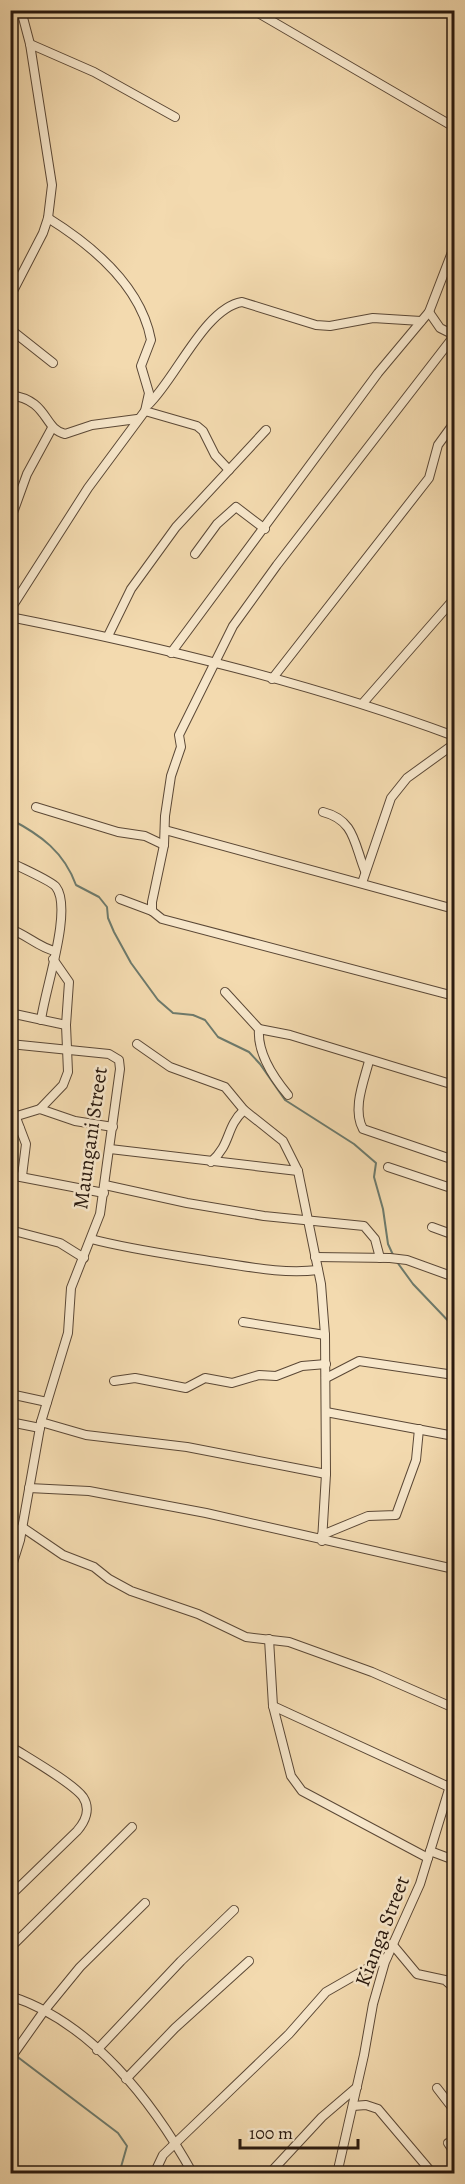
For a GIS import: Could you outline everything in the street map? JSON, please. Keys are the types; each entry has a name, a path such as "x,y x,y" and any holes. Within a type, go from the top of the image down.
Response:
{"street":[{"path":"10,297 48,218 52,185 51,165 30,44 21,10"},
{"path":"253,10 454,128"},
{"path":"30,44 94,72 175,117"},
{"path":"48,218 114,270 133,293 151,340 141,366 149,393 146,408"},
{"path":"171,653 265,529 353,406 429,312 454,247"},
{"path":"10,610 88,488 137,419 226,306 242,302 316,325 330,326 373,318 421,321"},
{"path":"152,911 164,845 171,776 181,747 179,735 233,626 277,565 454,336 440,328 429,312"},
{"path":"10,329 53,363"},
{"path":"10,395 32,401 42,410 52,428 64,434 92,425 137,419"},
{"path":"146,408 197,426 203,431 215,455 229,470"},
{"path":"272,679 429,478 438,445 454,423"},
{"path":"10,521 27,474 52,428"},
{"path":"108,636 131,590 176,527 266,430"},
{"path":"195,554 217,524 236,507 265,529"},
{"path":"363,703 454,599"},
{"path":"10,617 108,636 216,663 363,703 453,733"},
{"path":"362,883 391,798 407,777 454,744"},
{"path":"36,807 118,832 145,836 164,845"},
{"path":"323,812 336,815 349,826 365,871"},
{"path":"165,830 454,909"},
{"path":"10,862 57,887 62,898 62,918 41,1020"},
{"path":"120,900 152,911 162,919 454,996"},
{"path":"10,929 21,932 54,955 69,982 66,1025 67,1078 40,1109 18,1116"},
{"path":"225,992 259,1029 290,1035 369,1061 454,1085"},
{"path":"10,1013 66,1025"},
{"path":"259,1029 258,1039 267,1062 278,1083 288,1095"},
{"name":"Maungani Street","path":"10,1044 109,1054 119,1060 120,1070 105,1189 91,1239 71,1288 68,1333 40,1425 22,1527 10,1572"},
{"path":"137,1044 170,1066 225,1087 244,1110 282,1141 298,1171 318,1270 326,1364 326,1474 322,1538"},
{"path":"369,1061 360,1095 359,1120 363,1129 454,1160"},
{"path":"10,1102 18,1116 26,1144 22,1176"},
{"path":"40,1109 75,1121 112,1127"},
{"path":"211,1162 226,1147 233,1120 244,1110"},
{"path":"10,1127 20,1129"},
{"path":"110,1149 298,1171"},
{"path":"388,1167 454,1189"},
{"path":"10,1174 307,1221 364,1226 375,1239 380,1258"},
{"path":"432,1227 454,1235"},
{"path":"10,1230 60,1243 84,1258"},
{"path":"91,1239 170,1256 274,1271 295,1273 318,1270"},
{"path":"315,1257 407,1260 454,1277"},
{"path":"243,1322 324,1335"},
{"path":"326,1378 359,1361 454,1375"},
{"path":"114,1382 135,1378 186,1388 205,1378 232,1383 259,1375 276,1377 302,1366 326,1364"},
{"path":"10,1394 47,1402"},
{"path":"326,1412 454,1436"},
{"path":"10,1422 40,1425 86,1435 187,1447 326,1474"},
{"path":"322,1538 368,1516 396,1515 416,1460 419,1429"},
{"path":"29,1488 89,1491 206,1513 454,1569"},
{"path":"22,1527 63,1555 94,1566 109,1579 131,1591 198,1614 246,1637 289,1642 372,1672 454,1708"},
{"path":"269,1639 273,1706 291,1776 302,1791 429,1854 454,1860"},
{"path":"273,1706 449,1787"},
{"path":"10,1746 72,1788 84,1798 87,1810 84,1823 77,1831 10,1896"},
{"name":"Kianga Street","path":"337,2174 373,2004 392,1944 420,1884 454,1773"},
{"path":"10,1948 132,1827"},
{"path":"10,2059 44,2011 80,1967 146,1903"},
{"path":"97,2050 181,1961 234,1910"},
{"path":"392,1944 417,1974 445,1980 454,1988"},
{"path":"154,2174 158,2162 289,2034 326,1992 387,1957"},
{"path":"126,2079 175,2028 249,1961"},
{"path":"10,1996 63,2022 97,2050 152,2109 176,2143 193,2174"},
{"path":"269,2174 322,2116 357,2086"},
{"path":"437,2088 454,2110"},
{"path":"353,2106 366,2105 378,2109 433,2174"},
{"path":"447,2143 454,2152"}],"waterway":[{"path":"10,819 41,838 65,863 76,885 99,897 107,907 108,918 131,963 158,1000 173,1013 193,1015 205,1020 218,1037 249,1052 285,1100 354,1144 376,1163 374,1177 383,1209 388,1244 394,1257"},
{"path":"397,1262 413,1284 454,1327"},
{"path":"15,2055 118,2133 127,2146 119,2174"}]}
